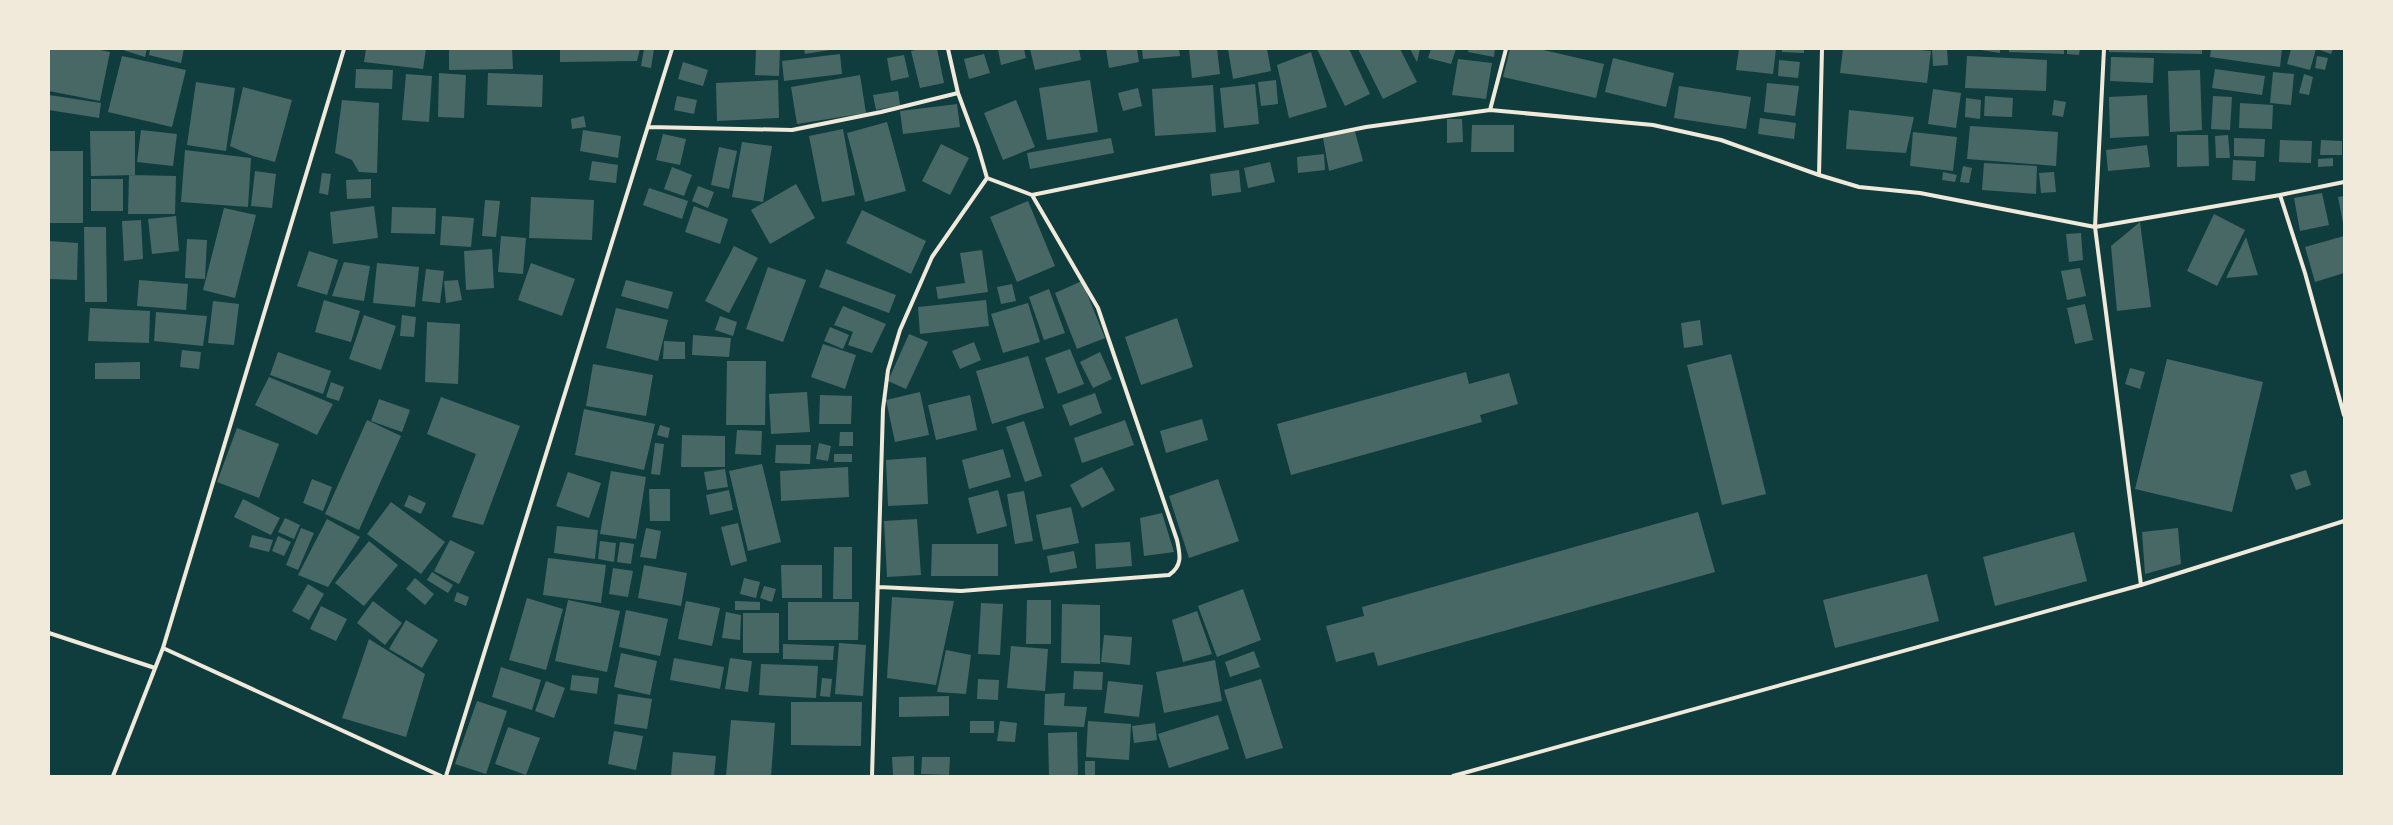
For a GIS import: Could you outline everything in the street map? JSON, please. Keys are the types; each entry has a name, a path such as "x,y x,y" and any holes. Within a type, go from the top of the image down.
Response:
{"street":[{"path":"114,776 163,648 344,49"},
{"path":"446,776 650,126 672,49"},
{"path":"872,776 883,408 888,370 900,330 932,257 986,178 978,147 958,93 948,49"},
{"path":"1490,110 1506,49"},
{"path":"1819,175 1822,49"},
{"path":"2104,49 2095,227 2141,585"},
{"path":"650,126 792,130 881,112 958,93"},
{"path":"986,178 1032,195 1366,127 1490,110 1653,125 1721,140 1819,175 1859,187 1920,193 2095,227 2280,195 2344,182"},
{"path":"878,587 961,591 1169,575 1175,571 1179,564 1180,555 1177,540 1098,308 1032,195"},
{"path":"2280,195 2305,273 2344,415"},
{"path":"1453,776 2141,585 2344,521"},
{"path":"49,633 155,668"},
{"path":"163,648 441,776"}],"building":[{"path":"49,49 95,49 110,52 100,101 49,91"},
{"path":"120,49 147,49 145,57"},
{"path":"150,49 184,49 181,63 149,55"},
{"path":"366,49 426,49 423,69 364,62"},
{"path":"449,49 512,49 513,69 449,70"},
{"path":"560,49 640,49 637,61 560,62"},
{"path":"644,49 654,49 651,68 641,66"},
{"path":"756,49 780,49 779,76 755,75"},
{"path":"804,49 830,49 830,50 805,54"},
{"path":"920,49 937,49 944,83 920,88 911,51"},
{"path":"998,49 1024,49 1026,58 1001,65"},
{"path":"1030,49 1079,49 1081,60 1035,70"},
{"path":"1106,49 1137,49 1139,62 1109,68"},
{"path":"1142,49 1179,49 1180,56 1143,59"},
{"path":"1189,49 1217,49 1220,74 1192,78"},
{"path":"1228,49 1267,49 1271,71 1233,79"},
{"path":"1317,49 1349,49 1370,94 1345,106"},
{"path":"1358,49 1400,49 1417,82 1383,99"},
{"path":"1410,49 1420,49 1417,62"},
{"path":"1431,49 1456,49 1451,64 1428,58"},
{"path":"1469,49 1495,49 1494,57 1468,52"},
{"path":"1510,49 1539,49 1604,64 1596,98 1503,77"},
{"path":"1739,49 1776,49 1773,74 1736,70"},
{"path":"1782,49 1804,49 1804,53 1782,52"},
{"path":"1843,49 1910,49 1931,51 1927,83 1840,73"},
{"path":"1932,49 1947,49 1948,65 1933,66"},
{"path":"1975,49 2000,49 2000,53"},
{"path":"2009,49 2064,49 2064,54 2009,52"},
{"path":"2067,49 2080,49 2079,55 2067,54"},
{"path":"2109,49 2202,49 2202,54 2109,52"},
{"path":"2211,49 2282,49 2280,67 2210,57"},
{"path":"2291,49 2316,49 2310,70 2287,64"},
{"path":"2317,49 2333,49 2331,54"},
{"path":"1311,52 1327,107 1289,118 1277,65"},
{"path":"840,54 842,74 784,81 782,61"},
{"path":"984,54 990,73 969,79 964,59"},
{"path":"904,55 909,77 891,81 887,58"},
{"path":"122,56 186,70 172,127 108,112"},
{"path":"1967,56 2047,60 2046,91 1965,88"},
{"path":"2317,56 2328,58 2325,70 2315,68"},
{"path":"2111,57 2154,58 2153,83 2110,81"},
{"path":"1613,58 1674,73 1666,107 1605,92"},
{"path":"1458,59 1492,63 1486,99 1452,95"},
{"path":"1779,60 1800,62 1798,78 1778,76"},
{"path":"683,62 708,70 703,86 678,79"},
{"path":"356,69 393,70 392,89 355,88"},
{"path":"2215,69 2265,76 2262,95 2212,88"},
{"path":"2200,70 2202,130 2170,132 2168,71"},
{"path":"2273,72 2294,74 2291,105 2270,103"},
{"path":"439,73 466,75 464,118 438,117"},
{"path":"488,73 543,75 542,107 487,105"},
{"path":"406,74 432,76 429,122 402,120"},
{"path":"2304,74 2313,77 2309,95 2299,93"},
{"path":"860,75 866,113 797,124 791,87"},
{"path":"778,80 779,118 717,121 716,83"},
{"path":"1090,80 1098,132 1047,140 1039,88"},
{"path":"1276,80 1278,104 1261,106 1258,82"},
{"path":"196,82 235,88 226,151 187,145"},
{"path":"1767,83 1799,86 1795,116 1764,112"},
{"path":"1255,84 1259,124 1224,128 1220,88"},
{"path":"1213,85 1216,132 1155,136 1152,89"},
{"path":"1679,86 1751,97 1746,129 1674,118"},
{"path":"243,87 292,100 275,162 253,156 230,146"},
{"path":"1138,88 1142,106 1123,111 1118,93"},
{"path":"1933,89 1961,93 1956,128 1928,124"},
{"path":"898,91 900,105 876,110 873,95"},
{"path":"49,95 101,103 99,118 49,110"},
{"path":"2147,95 2149,136 2110,138 2109,97"},
{"path":"677,96 697,100 694,114 674,110"},
{"path":"1985,96 2013,98 2012,117 1984,116"},
{"path":"2213,96 2232,97 2230,130 2211,129"},
{"path":"1966,98 1981,100 1980,119 1965,117"},
{"path":"342,100 379,103 377,173 359,172 352,160 335,153"},
{"path":"1016,100 1035,147 1003,160 984,113"},
{"path":"2054,100 2066,102 2063,117 2052,115"},
{"path":"2240,103 2273,105 2272,129 2239,128"},
{"path":"957,104 960,127 903,134 900,111"},
{"path":"1849,110 1914,117 1906,153 1846,149"},
{"path":"584,116 586,127 572,129 571,119"},
{"path":"1760,118 1796,123 1794,139 1758,134"},
{"path":"1447,119 1462,119 1463,142 1447,143"},
{"path":"887,122 906,191 865,202 847,133"},
{"path":"1472,125 1514,125 1514,152 1471,152"},
{"path":"1970,126 2058,132 2056,166 1967,159"},
{"path":"1354,128 1363,161 1329,171 1323,138"},
{"path":"843,129 855,195 822,202 809,136"},
{"path":"141,130 177,134 173,166 137,162"},
{"path":"583,130 621,136 618,158 580,151"},
{"path":"90,131 135,131 135,175 91,176"},
{"path":"1913,132 1957,137 1953,171 1910,166"},
{"path":"663,134 686,139 680,165 656,160"},
{"path":"2177,135 2208,135 2209,166 2177,167"},
{"path":"2228,135 2230,158 2216,158 2215,136"},
{"path":"1111,138 1114,153 1030,169 1027,153"},
{"path":"2234,138 2265,139 2264,157 2234,156"},
{"path":"2280,140 2312,141 2311,163 2279,162"},
{"path":"2321,140 2342,141 2342,155 2320,155"},
{"path":"742,142 772,146 763,202 732,197"},
{"path":"941,144 969,158 950,195 922,181"},
{"path":"2147,145 2150,167 2108,171 2106,150"},
{"path":"719,147 737,151 729,189 711,185"},
{"path":"185,150 251,158 248,207 181,202"},
{"path":"49,151 83,151 83,223 49,223"},
{"path":"1324,154 1325,170 1298,173 1297,157"},
{"path":"2333,158 2333,166 2318,167 2318,159"},
{"path":"2233,160 2256,161 2255,181 2232,180"},
{"path":"592,161 618,165 616,183 589,180"},
{"path":"1270,162 1275,182 1248,188 1244,168"},
{"path":"1984,163 2037,166 2036,194 1982,190"},
{"path":"1963,166 1972,168 1969,183 1960,182"},
{"path":"672,167 692,175 684,196 664,189"},
{"path":"1239,170 1241,192 1212,196 1210,174"},
{"path":"255,171 276,174 272,208 251,206"},
{"path":"1943,172 1957,175 1955,182 1942,180"},
{"path":"2054,172 2056,192 2041,193 2039,173"},
{"path":"322,173 331,174 328,195 319,193"},
{"path":"129,175 176,176 175,214 128,214"},
{"path":"91,179 123,179 123,211 91,211"},
{"path":"371,179 371,198 347,199 346,180"},
{"path":"796,184 815,218 770,244 751,210"},
{"path":"698,186 714,192 708,208 692,201"},
{"path":"649,188 688,201 682,219 643,205"},
{"path":"2322,193 2329,225 2300,231 2294,198"},
{"path":"2344,196 2344,223 2343,223 2338,197"},
{"path":"531,197 594,200 592,240 529,238"},
{"path":"485,200 500,201 496,237 482,236"},
{"path":"1028,201 1055,266 1017,282 990,217"},
{"path":"374,206 378,238 333,244 330,212"},
{"path":"694,206 728,219 720,244 685,232"},
{"path":"392,207 436,208 435,234 391,233"},
{"path":"224,208 256,215 235,298 203,290"},
{"path":"862,210 926,241 911,274 846,243"},
{"path":"2214,214 2245,230 2217,286 2187,271"},
{"path":"176,216 179,251 152,254 148,219"},
{"path":"442,216 474,218 471,247 440,245"},
{"path":"141,220 143,259 124,261 122,221"},
{"path":"2140,222 2151,307 2117,311 2111,246"},
{"path":"84,227 106,227 107,302 85,302"},
{"path":"2081,233 2083,260 2069,262 2066,234"},
{"path":"501,236 526,238 523,274 498,272"},
{"path":"2344,236 2344,273 2315,282 2305,247"},
{"path":"2246,237 2258,275 2226,278"},
{"path":"187,239 207,240 205,279 185,278"},
{"path":"49,241 78,243 77,280 49,279"},
{"path":"734,246 758,258 729,313 705,301"},
{"path":"492,249 494,288 466,290 464,251"},
{"path":"982,250 988,292 938,299 936,287 965,283 960,253"},
{"path":"309,251 338,260 327,295 297,286"},
{"path":"344,262 370,266 364,301 332,296"},
{"path":"377,263 419,267 415,307 373,303"},
{"path":"531,263 575,279 562,316 518,300"},
{"path":"768,267 806,280 783,342 746,329"},
{"path":"2080,268 2086,296 2067,300 2061,271"},
{"path":"426,269 444,271 440,303 422,301"},
{"path":"826,269 896,295 889,313 819,287"},
{"path":"139,280 188,284 186,310 137,306"},
{"path":"458,280 462,300 446,303 444,281"},
{"path":"626,280 673,292 668,309 621,296"},
{"path":"1082,281 1105,338 1077,349 1055,293"},
{"path":"1012,284 1016,301 1001,304 997,287"},
{"path":"1049,289 1065,333 1044,340 1029,297"},
{"path":"324,300 360,311 351,342 315,332"},
{"path":"986,300 989,326 920,334 918,307"},
{"path":"213,301 239,304 234,345 208,343"},
{"path":"1028,303 1040,342 1003,353 991,314"},
{"path":"2085,304 2093,340 2075,344 2067,308"},
{"path":"843,306 886,324 872,353 848,345 853,332 834,325"},
{"path":"90,308 150,311 149,343 88,341"},
{"path":"616,308 668,320 658,361 606,348"},
{"path":"156,312 207,316 203,346 154,341"},
{"path":"364,315 396,326 381,370 349,359"},
{"path":"402,315 416,317 414,337 400,336"},
{"path":"720,316 737,322 733,336 715,330"},
{"path":"1177,318 1193,367 1141,385 1125,337"},
{"path":"1700,320 1703,345 1684,348 1681,323"},
{"path":"427,322 460,324 458,384 425,382"},
{"path":"830,327 849,335 843,349 824,341"},
{"path":"909,334 928,342 906,389 888,381"},
{"path":"693,335 731,338 729,357 692,355"},
{"path":"664,341 685,342 685,359 663,359"},
{"path":"974,342 981,360 960,369 952,351"},
{"path":"823,344 856,355 845,389 811,377"},
{"path":"1070,349 1084,384 1058,394 1045,358"},
{"path":"182,350 201,352 199,369 180,367"},
{"path":"278,352 331,371 323,394 270,375"},
{"path":"1100,352 1112,379 1093,388 1080,362"},
{"path":"1731,354 1766,494 1722,505 1687,365"},
{"path":"1028,356 1044,408 992,424 976,371"},
{"path":"2167,359 2263,382 2232,512 2135,489"},
{"path":"727,361 766,361 765,425 726,425"},
{"path":"140,362 140,379 95,379 95,363"},
{"path":"593,364 653,375 646,416 586,406"},
{"path":"2130,368 2145,372 2140,389 2125,384"},
{"path":"1466,372 1469,384 1509,373 1518,404 1480,415 1482,422 1291,475 1277,424"},
{"path":"269,377 333,404 317,435 255,405"},
{"path":"331,382 344,387 339,401 326,397"},
{"path":"807,392 810,432 771,434 769,394"},
{"path":"920,392 929,435 895,442 886,400"},
{"path":"1095,393 1102,413 1070,426 1062,405"},
{"path":"820,395 852,396 851,424 819,424"},
{"path":"970,395 977,430 936,440 928,405"},
{"path":"441,397 520,426 483,525 452,517 476,454 427,434"},
{"path":"379,399 410,410 402,432 371,421"},
{"path":"584,409 655,424 644,470 575,455"},
{"path":"1202,419 1208,440 1166,453 1160,431"},
{"path":"367,420 401,436 359,530 325,514"},
{"path":"1125,420 1134,445 1082,463 1074,438"},
{"path":"1024,421 1042,476 1025,482 1006,427"},
{"path":"660,425 670,428 668,438 657,435"},
{"path":"237,428 279,444 259,498 217,482"},
{"path":"737,430 762,431 761,455 735,454"},
{"path":"840,432 853,432 853,446 839,446"},
{"path":"682,435 725,436 725,467 681,467"},
{"path":"655,443 664,444 660,475 651,474"},
{"path":"819,443 831,446 828,461 816,459"},
{"path":"776,445 811,445 810,464 775,463"},
{"path":"1003,449 1011,477 969,489 962,460"},
{"path":"834,454 852,454 852,462 834,462"},
{"path":"926,457 928,504 888,506 886,460"},
{"path":"762,464 781,542 748,551 729,471"},
{"path":"848,467 849,497 781,501 780,471"},
{"path":"1102,467 1115,490 1082,508 1070,485"},
{"path":"725,469 728,487 707,490 704,472"},
{"path":"2306,470 2311,485 2296,490 2290,475"},
{"path":"611,471 646,477 636,539 600,534"},
{"path":"568,472 601,483 589,518 556,506"},
{"path":"312,479 332,487 323,511 303,503"},
{"path":"1218,479 1239,541 1189,558 1169,496"},
{"path":"649,489 670,489 670,521 650,521"},
{"path":"729,490 733,510 710,515 706,495"},
{"path":"998,490 1007,526 977,534 968,498"},
{"path":"1024,491 1033,541 1015,544 1007,494"},
{"path":"409,495 426,503 421,514 404,506"},
{"path":"243,499 280,518 271,535 234,517"},
{"path":"391,502 445,542 421,574 367,534"},
{"path":"1071,507 1079,543 1043,550 1036,515"},
{"path":"1698,512 1715,572 1378,666 1374,652 1336,662 1326,626 1364,616 1362,607"},
{"path":"1162,513 1174,552 1144,556 1140,518"},
{"path":"285,518 300,525 294,539 278,532"},
{"path":"327,519 360,537 328,587 298,575"},
{"path":"917,519 921,575 887,577 884,521"},
{"path":"738,523 747,561 731,566 721,527"},
{"path":"557,526 598,530 595,559 554,553"},
{"path":"301,528 314,533 298,570 286,565"},
{"path":"646,528 661,531 656,559 640,557"},
{"path":"2178,528 2181,564 2145,574 2142,532"},
{"path":"2074,532 2087,581 1995,606 1983,557"},
{"path":"252,535 273,540 269,552 249,547"},
{"path":"278,536 291,542 284,556 272,551"},
{"path":"450,540 475,552 459,584 434,571"},
{"path":"369,541 398,565 364,606 335,583"},
{"path":"600,541 616,543 614,562 598,559"},
{"path":"620,542 634,544 631,564 617,562"},
{"path":"1130,542 1132,566 1096,569 1095,544"},
{"path":"932,544 998,544 998,576 931,576"},
{"path":"834,547 852,547 852,599 833,599"},
{"path":"1074,551 1077,568 1050,573 1047,556"},
{"path":"548,558 606,565 601,603 543,595"},
{"path":"644,565 687,573 681,606 638,598"},
{"path":"781,565 822,565 822,598 782,598"},
{"path":"613,568 633,571 628,597 609,594"},
{"path":"432,572 453,585 448,593 427,580"},
{"path":"1927,574 1939,621 1835,648 1823,600"},
{"path":"415,578 434,594 425,605 406,589"},
{"path":"744,578 760,582 756,598 740,594"},
{"path":"308,584 324,594 309,620 292,611"},
{"path":"764,586 776,589 772,602 760,598"},
{"path":"1243,589 1261,640 1217,657 1198,606"},
{"path":"457,592 469,597 466,606 454,601"},
{"path":"892,597 954,601 936,685 887,678"},
{"path":"527,598 563,609 546,670 509,660"},
{"path":"568,600 620,611 607,672 555,661"},
{"path":"1027,600 1051,600 1051,644 1026,644"},
{"path":"373,601 402,623 385,645 357,623"},
{"path":"686,601 720,608 712,646 678,639"},
{"path":"735,601 760,602 760,610 735,610"},
{"path":"788,602 859,602 858,640 788,640"},
{"path":"981,603 1003,604 1000,655 978,654"},
{"path":"1062,604 1100,605 1100,664 1061,663"},
{"path":"321,606 347,619 336,641 310,629"},
{"path":"626,610 668,619 660,656 619,647"},
{"path":"1197,611 1212,654 1183,662 1172,620"},
{"path":"726,612 741,615 740,640 722,638"},
{"path":"743,613 779,613 779,653 743,653"},
{"path":"406,620 438,640 422,668 389,649"},
{"path":"1104,635 1132,637 1130,665 1101,662"},
{"path":"369,639 425,674 406,737 342,718"},
{"path":"839,643 866,645 863,696 835,694"},
{"path":"783,644 834,646 833,660 783,659"},
{"path":"1011,646 1048,649 1045,691 1007,688"},
{"path":"946,650 971,655 966,694 937,692"},
{"path":"1254,651 1260,667 1230,677 1225,662"},
{"path":"621,653 657,661 650,695 614,687"},
{"path":"674,658 724,667 720,689 670,680"},
{"path":"730,658 752,661 748,692 725,689"},
{"path":"1215,660 1222,701 1164,713 1156,672"},
{"path":"761,664 818,666 816,698 759,695"},
{"path":"501,667 541,680 532,710 492,697"},
{"path":"1074,671 1103,672 1102,690 1073,689"},
{"path":"572,675 599,678 597,694 570,690"},
{"path":"822,678 832,679 830,697 820,696"},
{"path":"978,679 999,680 998,700 977,699"},
{"path":"1261,679 1283,748 1246,759 1224,690"},
{"path":"546,681 565,688 554,718 535,711"},
{"path":"1108,681 1143,685 1139,717 1104,713"},
{"path":"1065,693 1064,706 1087,707 1084,727 1044,725 1045,694"},
{"path":"618,694 652,699 647,729 614,724"},
{"path":"949,696 949,716 899,717 899,697"},
{"path":"477,701 507,711 486,774 455,764"},
{"path":"791,702 862,702 861,746 791,745"},
{"path":"1218,715 1229,749 1169,768 1158,734"},
{"path":"731,720 775,723 771,776 726,776"},
{"path":"970,721 994,721 994,733 970,733"},
{"path":"1000,721 1017,723 1015,742 997,741"},
{"path":"1088,721 1131,724 1129,760 1086,757"},
{"path":"1155,723 1157,740 1134,743 1132,726"},
{"path":"508,727 540,738 526,775 495,764"},
{"path":"614,731 643,736 636,770 608,764"},
{"path":"1077,732 1078,776 1049,776 1048,733"},
{"path":"673,752 716,756 714,776 671,776"},
{"path":"914,756 914,775 893,775 892,757"},
{"path":"922,757 950,757 949,775 921,774"},
{"path":"1085,761 1095,761 1095,776 1085,776"}]}
